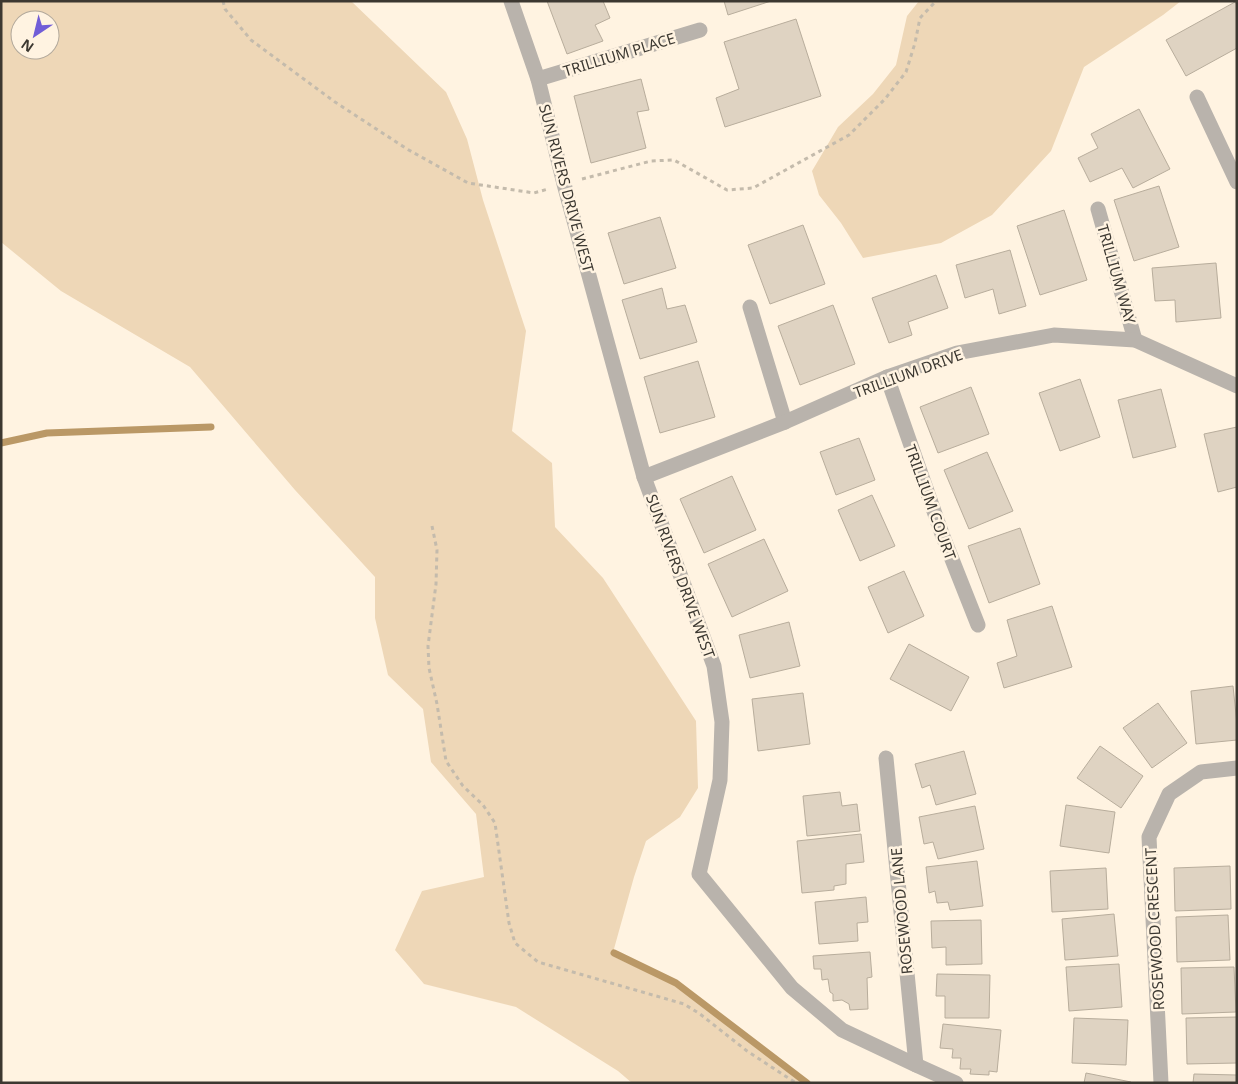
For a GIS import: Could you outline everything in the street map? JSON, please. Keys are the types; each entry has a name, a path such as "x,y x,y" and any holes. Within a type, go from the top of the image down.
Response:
{"street":[{"name":"SUN RIVERS DRIVE WEST","path":"511,1 538,79 564,184 644,477 714,666 722,722 720,780 699,874 792,988 842,1030 916,1065"},
{"name":"TRILLIUM PLACE","path":"538,79 700,30"},
{"path":"1197,97 1237,182"},
{"name":"TRILLIUM WAY","path":"1098,209 1135,340"},
{"path":"750,307 786,422"},
{"name":"TRILLIUM DRIVE","path":"644,477 786,422 887,377 957,353 1054,335 1135,340 1237,386"},
{"name":"TRILLIUM COURT","path":"887,377 942,534 978,625"},
{"name":"ROSEWOOD LANE","path":"886,758 916,1065"},
{"name":"ROSEWOOD CRESCENT","path":"1161,1083 1149,837 1169,794 1201,772 1237,768"},
{"path":"916,1065 956,1083"}],"path":[{"path":"223,1 225,9 252,40 334,102 407,150 468,183 534,193 652,161 674,160 727,190 753,188 848,135 885,99 906,72 920,18 936,1"},
{"path":"432,526 437,550 436,584 428,646 429,668 446,761 463,786 483,805 495,823 508,923 516,942 538,962 684,1004 700,1014 747,1051 796,1083"}],"shaded area":[{"path":"1,1 351,1 446,92 467,139 483,200 526,331 512,431 552,463 555,527 603,578 696,721 698,788 680,817 646,841 612,956 675,985 804,1083 632,1083 618,1071 516,1007 424,984 395,950 422,891 484,877 476,814 431,762 423,709 388,675 375,618 375,577 295,490 190,367 61,291 1,242"},
{"path":"919,1 1181,1 1084,67 1051,151 992,215 941,243 863,258 841,223 819,195 812,171 838,127 873,94 896,65 907,16"}],"building":[{"path":"547,1 603,1 610,18 595,25 603,41 567,54"},
{"path":"724,1 771,1 728,15"},
{"path":"1235,2 1237,5 1237,48 1186,76 1166,40"},
{"path":"796,19 821,96 725,127 716,98 739,89 724,42"},
{"path":"641,79 649,110 637,112 646,148 591,163 574,96"},
{"path":"1139,109 1170,169 1133,188 1122,168 1090,182 1078,158 1098,148 1091,134"},
{"path":"1159,186 1179,247 1134,261 1114,200"},
{"path":"1064,210 1087,280 1040,295 1017,226"},
{"path":"660,217 676,268 624,284 608,233"},
{"path":"803,225 825,284 770,304 748,245"},
{"path":"1010,250 1026,306 999,314 993,289 965,298 956,265"},
{"path":"1216,263 1221,318 1176,322 1175,300 1155,301 1152,268"},
{"path":"936,275 948,308 908,322 912,335 889,343 872,298"},
{"path":"662,288 667,309 685,305 697,342 640,359 622,300"},
{"path":"833,305 855,364 800,385 778,326"},
{"path":"698,361 715,417 660,433 644,377"},
{"path":"1080,379 1100,437 1060,451 1039,393"},
{"path":"971,387 989,434 938,453 920,407"},
{"path":"1161,389 1176,447 1133,458 1118,400"},
{"path":"1237,427 1237,487 1218,492 1204,434"},
{"path":"859,438 875,480 836,495 820,452"},
{"path":"987,452 1013,511 969,529 944,470"},
{"path":"732,476 756,530 704,553 680,499"},
{"path":"872,495 895,546 860,561 838,510"},
{"path":"1020,528 1040,584 989,603 968,546"},
{"path":"764,539 788,591 732,617 708,564"},
{"path":"904,571 924,616 888,633 868,587"},
{"path":"1052,606 1072,667 1004,688 997,663 1017,656 1007,620"},
{"path":"789,622 800,666 750,678 739,635"},
{"path":"909,644 969,677 951,711 890,679"},
{"path":"1233,686 1237,740 1196,744 1191,691"},
{"path":"803,693 810,744 758,751 752,699"},
{"path":"1158,703 1187,743 1152,768 1123,728"},
{"path":"1100,746 1143,776 1121,808 1077,778"},
{"path":"964,751 976,794 936,805 930,785 922,788 915,764"},
{"path":"840,792 842,806 857,804 860,831 807,836 803,796"},
{"path":"1066,805 1115,812 1109,853 1060,846"},
{"path":"975,806 984,849 938,859 933,842 924,844 919,817"},
{"path":"861,834 864,862 846,864 846,884 834,886 834,890 802,893 797,841"},
{"path":"977,861 983,906 950,910 948,902 937,903 935,891 929,893 926,867"},
{"path":"1230,866 1231,909 1175,911 1174,868"},
{"path":"1106,868 1108,909 1052,912 1050,871"},
{"path":"866,897 868,922 857,923 858,941 819,944 815,902"},
{"path":"1114,914 1118,956 1065,960 1062,919"},
{"path":"1228,915 1230,960 1177,962 1176,917"},
{"path":"981,920 982,964 946,965 946,947 932,948 931,921"},
{"path":"870,952 872,977 867,978 868,1009 850,1010 849,1004 842,1000 833,1001 833,994 830,992 828,979 822,980 821,969 814,969 813,956"},
{"path":"1119,964 1122,1007 1069,1011 1066,967"},
{"path":"1234,967 1236,1012 1182,1014 1181,968"},
{"path":"937,974 990,975 989,1018 945,1018 945,996 936,996"},
{"path":"1237,1017 1237,1063 1187,1064 1186,1018"},
{"path":"1074,1018 1128,1020 1126,1065 1072,1063"},
{"path":"943,1024 1001,1030 997,1072 989,1071 989,1075 970,1074 971,1069 960,1069 961,1058 952,1058 953,1049 940,1048"},
{"path":"1086,1073 1131,1082 1131,1083 1084,1083"},
{"path":"1194,1074 1237,1075 1237,1083 1193,1083"}],"waterway":[{"path":"1,443 47,433 211,427"},
{"path":"614,953 676,983 807,1083"}]}
